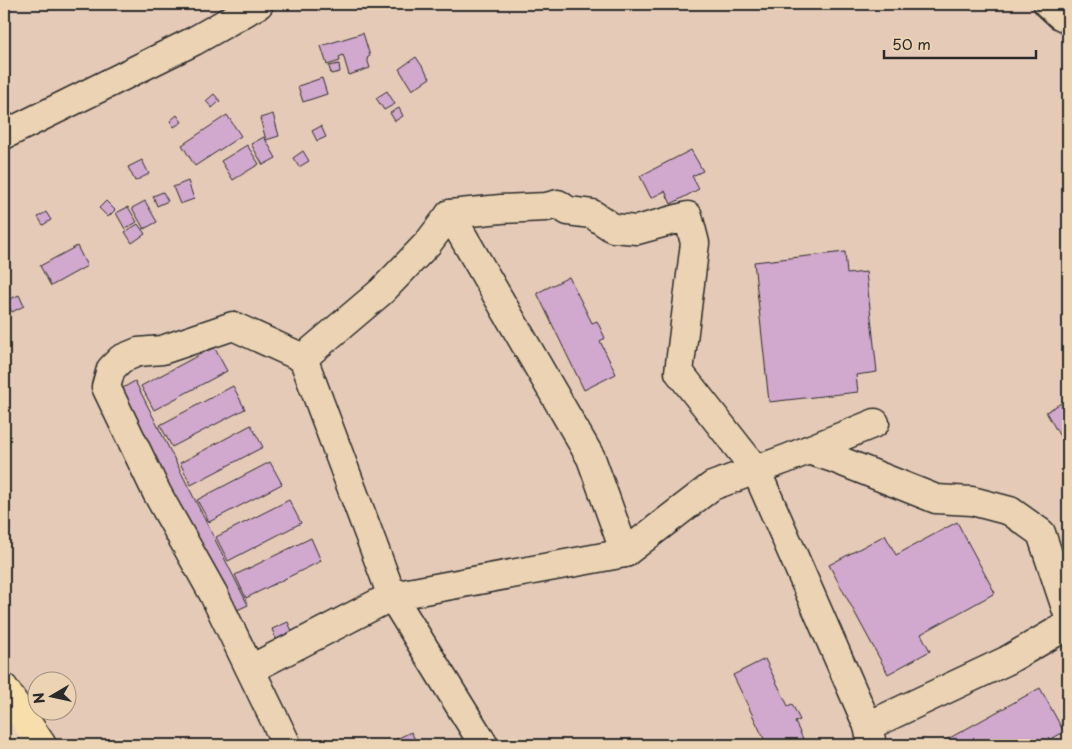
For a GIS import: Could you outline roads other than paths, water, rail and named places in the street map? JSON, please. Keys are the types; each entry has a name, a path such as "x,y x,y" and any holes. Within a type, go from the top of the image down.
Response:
{"main road":[{"path":"4,688 42,745"}],"street":[{"path":"4,135 194,41 259,4"},
{"path":"1048,4 1060,15 1068,19"},
{"path":"303,358 382,292 428,243 450,214 546,207 558,204 568,211 592,214 613,228 638,230 688,216 695,243 679,372 756,470 870,735 1068,625"},
{"path":"450,214 591,458 625,553"},
{"path":"287,745 213,592 157,493 106,387 110,369 121,359 138,352 162,350 233,326 303,358 392,596 484,745"},
{"path":"251,669 392,596 625,553 712,486 875,423"},
{"path":"808,450 936,499 972,501 1010,511 1041,533 1068,614"},
{"path":"4,737 24,720"}]}
